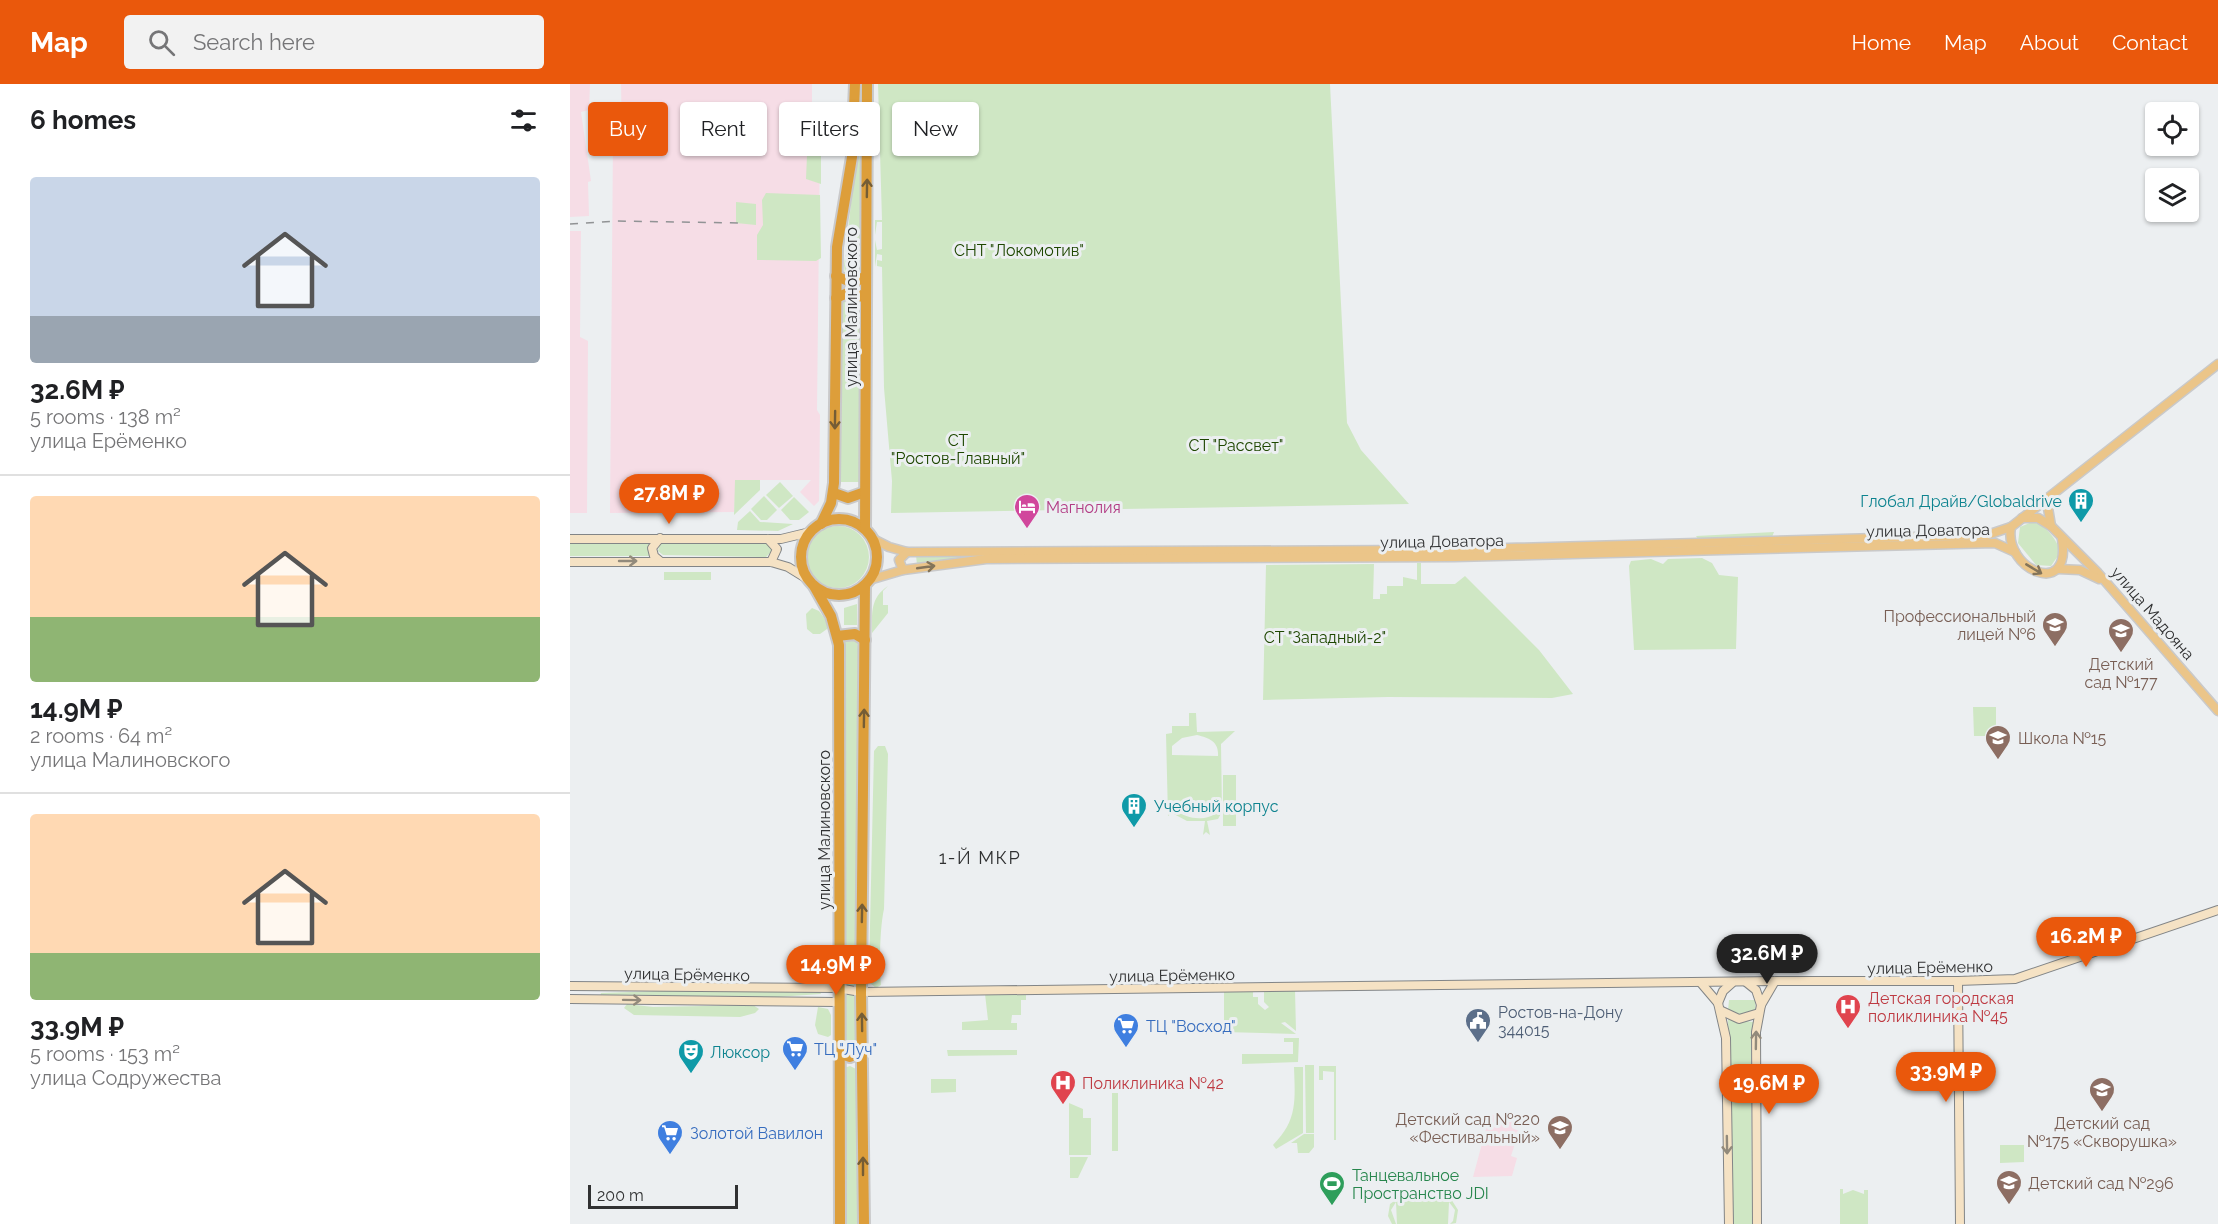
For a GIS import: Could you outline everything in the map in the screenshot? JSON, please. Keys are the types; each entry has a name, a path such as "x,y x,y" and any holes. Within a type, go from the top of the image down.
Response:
{"highway":[{"name":"улица Малиновского","path":"821,524 834,493 836,276 839,234 852,157 855,84"},
{"name":"улица Малиновского","path":"867,84 865,492 868,533"},
{"path":"836,276 853,283 866,276"},
{"path":"836,298 852,291 866,298"},
{"path":"834,493 848,498 865,492"},
{"path":"864,1224 861,992 865,640 867,582 877,558 868,533 844,520 821,524 810,532 801,556 803,569 812,583 828,593 844,594 867,582"},
{"name":"улица Малиновского","path":"812,583 831,615 837,636 837,1002 840,1224"},
{"path":"837,636 855,634 865,640"},
{"path":"838,1053 850,1057 862,1052"},
{"path":"838,1068 850,1064 862,1067"}],"main road":[{"path":"2022,518 2038,518 2051,526 2062,538 2063,557 2058,569 2047,574 2036,573 2015,552 2010,538 2011,527 2022,518 2218,364"},
{"path":"2051,526 2048,508 2053,494"},
{"name":"улица Доватора","path":"868,533 889,547 907,552 1504,549 1972,536 1999,532 2011,527"},
{"path":"570,539 768,539 791,538 810,532"},
{"path":"660,538 654,542 652,548 654,556 660,561"},
{"name":"улица Мадояна","path":"2062,538 2098,573 2218,711"},
{"path":"768,539 775,544 777,549 771,562"},
{"name":"улица Доватора","path":"867,582 903,570 986,560 1454,557 1995,543 2015,552"},
{"path":"903,570 899,560 907,552"},
{"path":"570,562 771,562 788,567 812,583"},
{"name":"улица Мадояна","path":"2058,569 2074,568 2096,575 2218,718"},
{"name":"улица Ерёменко","path":"572,986 837,988 861,992 2015,979 2218,910"},
{"path":"1757,1224 1756,1032 1760,1009 1775,981"},
{"path":"1958,981 1960,1224"},
{"path":"1701,982 1720,1007 1739,1019 1760,1009"},
{"path":"1729,1224 1726,1046 1720,1007 1723,992 1733,982"},
{"path":"1746,982 1756,990 1760,1009"},
{"path":"572,986 577,992 572,999"},
{"path":"585,986 585,999"},
{"path":"595,986 592,992 596,999"},
{"path":"821,988 824,995 821,1002"},
{"name":"улица Ерёменко","path":"572,999 837,1002"}],"shaded area":[{"path":"570,84 590,84 588,110 581,112 591,181 588,182 589,216 570,217"},
{"path":"621,84 812,84 812,102 779,102 779,156 820,156 817,410 820,415 819,501 814,506 800,492 811,480 736,480 734,512 610,513 613,156 668,156 668,102 621,102"},
{"path":"570,231 581,231 580,337 588,341 587,513 570,513"},
{"path":"1490,1114 1513,1121 1512,1128 1519,1131 1511,1156 1517,1158 1512,1176 1473,1177"}],"green space":[{"path":"859,84 863,84 863,102 859,102"},
{"path":"878,84 1330,84 1347,423 1361,450 1409,504 891,513 892,481 884,388 882,267 877,266 877,260 882,261 882,255 877,254 875,267 875,240 877,250 882,249 882,222 877,222 875,235 875,220 882,220"},
{"path":"807,156 821,156 821,184 806,179"},
{"path":"856,156 861,156 859,272 853,279 845,275 844,266"},
{"path":"766,193 820,195 821,258 816,261 757,260 757,235 763,225 762,200"},
{"path":"736,202 756,204 756,225 736,223"},
{"path":"850,295 861,304 859,482 840,482 841,303"},
{"path":"735,480 760,480 760,490 734,515"},
{"path":"780,482 793,496 779,508 766,495"},
{"path":"764,496 777,510 767,520 761,520 751,509"},
{"path":"794,497 809,512 799,520 790,520 781,510"},
{"path":"750,511 760,522 793,524 778,531 737,530 738,522"},
{"path":"2032,522 2046,529 2057,543 2060,553 2051,566 2036,565 2018,543 2020,527"},
{"path":"838,526 855,531 860,535 864,540 869,557 864,574 860,579 855,583 838,588 821,583 816,579 812,574 807,557 812,540 816,535 821,531"},
{"path":"1774,532 1772,537 1698,539 1696,536"},
{"path":"649,541 650,556 570,556 570,542"},
{"path":"660,542 768,542 773,550 766,557 663,555 658,551"},
{"path":"916,555 977,555 917,565"},
{"path":"1702,558 1712,563 1719,575 1738,577 1736,649 1634,650 1629,566 1631,561 1651,559 1663,564 1668,559"},
{"name":"СТ \"Западный-2\"","path":"1417,563 1421,563 1421,584 1455,584 1465,576 1539,650 1573,694 1552,698 1388,697 1263,700 1266,565 1374,564 1373,599 1380,599 1380,594 1387,594 1387,586 1403,586 1403,577 1417,580"},
{"path":"664,572 711,572 711,580 664,580"},
{"path":"888,586 883,591 883,605 888,605 888,613 872,633 873,606 878,596 882,591"},
{"path":"857,604 857,625 844,625 844,608"},
{"path":"812,608 819,611 828,623 827,629 820,634 813,634 807,629 806,614"},
{"path":"851,637 857,641 858,647 856,987 841,987 844,645 846,639"},
{"path":"1973,707 1996,707 1996,736 1974,736"},
{"path":"1189,713 1196,713 1197,732 1235,731 1221,744 1222,812 1218,819 1207,821 1210,835 1206,832 1203,835 1205,821 1187,821 1172,813 1168,816 1166,734 1172,733 1172,726 1189,726","holes":["1197,735 1213,741 1217,747 1218,756 1172,755 1172,746 1182,738","1172,804 1218,804 1218,812 1202,818 1190,817 1175,810"]},
{"path":"878,746 885,746 888,754 884,909 880,946 881,985 876,988 870,983 869,970 874,751"},
{"path":"1223,775 1236,775 1236,826 1223,826"},
{"path":"1253,990 1253,997 1258,997 1258,1004 1265,1010 1269,1007 1264,1002 1264,990 1295,990 1296,1031 1285,1022 1281,1023 1296,1034 1224,1032 1224,991"},
{"path":"820,992 821,994 762,998 600,996 601,993"},
{"path":"841,992 856,992 857,1046 855,1051 848,1052 844,1049"},
{"path":"985,994 1026,994 1026,1000 1021,1000 1021,1015 1012,1015 1011,1023 1017,1023 1017,1030 962,1030 962,1022 988,1020"},
{"path":"1729,1000 1755,1000 1756,1012 1744,1017 1728,1011"},
{"path":"627,1004 653,1007 753,1005 759,1009 755,1013 740,1017 634,1015 624,1008"},
{"path":"818,1007 828,1009 831,1015 831,1035 828,1037 818,1034 815,1025"},
{"path":"1728,1019 1753,1022 1751,1045 1752,1224 1732,1224"},
{"path":"1284,1038 1299,1038 1298,1062 1242,1064 1242,1054 1293,1054 1293,1042 1284,1042"},
{"path":"947,1050 1017,1050 1017,1055 948,1056"},
{"path":"1305,1065 1314,1065 1314,1133 1306,1133"},
{"path":"850,1066 858,1070 860,1224 844,1224 844,1068"},
{"path":"1319,1066 1336,1066 1336,1140 1334,1140 1334,1072 1323,1071 1323,1080 1319,1080"},
{"path":"1294,1067 1303,1067 1303,1133 1276,1149 1273,1145 1287,1127 1293,1109"},
{"path":"931,1079 956,1079 956,1092 931,1093"},
{"path":"1112,1093 1118,1093 1118,1151 1112,1151"},
{"path":"1069,1103 1083,1109 1083,1118 1091,1118 1091,1155 1069,1155"},
{"path":"1304,1134 1314,1134 1314,1147 1309,1153 1298,1153 1297,1143 1291,1143"},
{"path":"2000,1145 2024,1145 2024,1162 2000,1163"},
{"path":"1070,1157 1088,1157 1078,1178 1070,1178"},
{"path":"1840,1189 1843,1189 1843,1194 1853,1190 1864,1194 1864,1190 1868,1190 1868,1224 1840,1224"},
{"path":"1407,1190 1428,1190 1428,1198 1410,1199 1451,1199 1458,1210 1456,1223 1450,1224 1453,1221 1455,1210 1449,1202 1448,1224 1397,1224 1396,1202 1391,1210 1396,1224 1392,1224 1388,1216 1390,1204 1397,1199 1407,1199"}],"railway":[{"path":"570,224 617,221 745,223"}],"place":[{"name":"Глобал Драйв/Globaldrive","path":"2081,524"},
{"name":"Магнолия","path":"1027,530"},
{"name":"Профессиональный лицей №6","path":"2055,648"},
{"name":"Детский сад №177","path":"2121,654"},
{"name":"Школа №15","path":"1998,761"},
{"name":"Учебный корпус","path":"1134,829"},
{"name":"Детская городская поликлиника №45","path":"1848,1030"},
{"name":"Ростов-на-Дону 344015","path":"1478,1044"},
{"name":"ТЦ \"Восход\"","path":"1126,1049"},
{"name":"ТЦ \"Луч\"","path":"795,1072"},
{"name":"Люксор","path":"691,1075"},
{"name":"Поликлиника №42","path":"1063,1106"},
{"name":"Детский сад №175 «Скворушка»","path":"2102,1113"},
{"name":"Детский сад №220 «Фестивальный»","path":"1560,1151"},
{"name":"Золотой Вавилон","path":"670,1156"},
{"name":"Детский сад №296","path":"2009,1206"},
{"name":"Танцевальное Пространство JDI","path":"1332,1207"}],"district":[{"name":"1-Й МКР","path":"980,858"}],"park label":[{"name":"СНТ \"Локомотив\"","path":"1019,250"},
{"name":"СТ \"Рассвет\"","path":"1236,445"},
{"name":"СТ \"Ростов-Главный\"","path":"958,449"}]}
